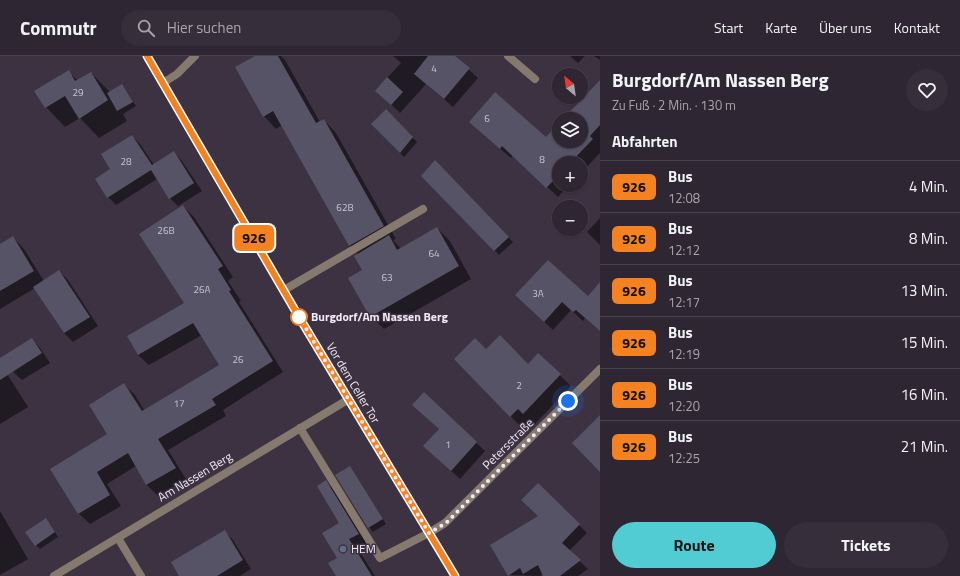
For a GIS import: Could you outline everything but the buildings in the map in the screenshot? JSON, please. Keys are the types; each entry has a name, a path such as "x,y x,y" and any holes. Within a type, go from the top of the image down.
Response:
{"street":[{"name":"Vor dem Celler Tor","path":"147,56 284,290 455,576"},
{"path":"163,83 177,74 195,56"},
{"path":"508,56 534,79"},
{"path":"284,290 423,209"},
{"name":"Petersstraße","path":"300,428 380,558 446,523 600,369"},
{"name":"Am Nassen Berg","path":"54,576 349,399"},
{"path":"118,538 141,576"}],"bus line":[{"name":"926","path":"147,56 299,317 455,576"}],"place":[{"name":"Burgdorf/Am Nassen Berg","path":"299,317"},
{"name":"HEM","path":"343,549"}],"route":[{"path":"299,317 429,533 446,523 568,401"}]}
